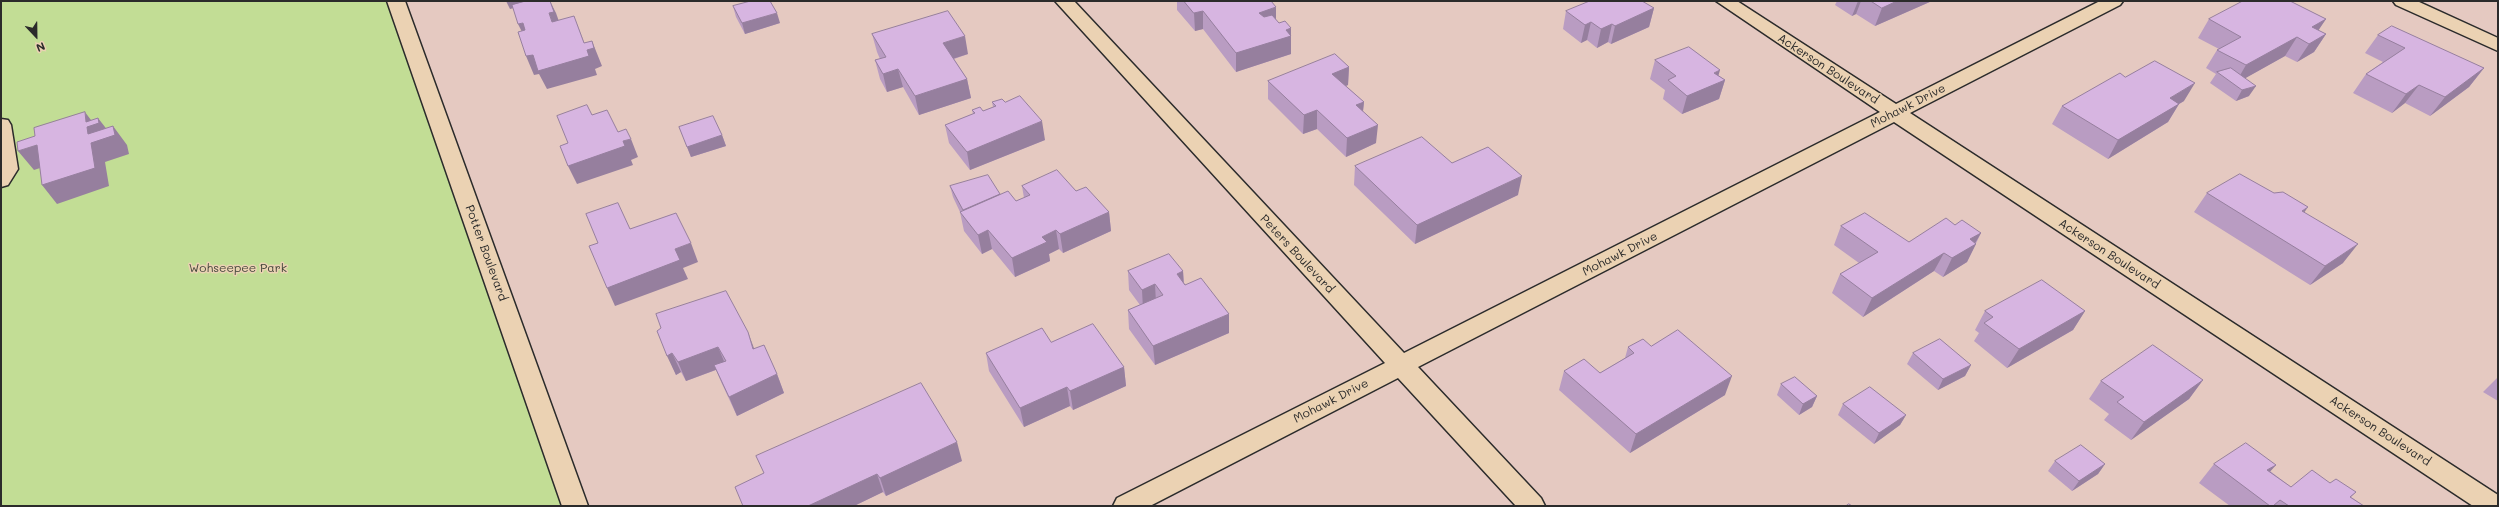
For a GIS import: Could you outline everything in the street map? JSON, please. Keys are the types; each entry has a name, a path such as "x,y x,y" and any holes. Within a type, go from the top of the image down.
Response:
{"street":[{"name":"Potter Boulevard","path":"396,1 576,506"},
{"name":"Peters Boulevard","path":"1064,1 1532,506"},
{"name":"Ackerson Boulevard","path":"1725,1 2494,506"},
{"name":"Mohawk Drive","path":"1126,506 2114,1"},
{"path":"2402,1 2498,45"},
{"path":"1,125 8,169 1,180"}],"green space":[{"name":"Wohseepee Park","path":"1,1 396,1 575,506 1,506"}],"building":[{"path":"526,1 550,1 554,12 549,13 552,22 574,16 584,43 592,41 594,48 587,50 589,56 538,71 533,55 526,56 518,32 525,30 523,23 518,24 512,5"},
{"path":"751,1 770,1 777,13 742,23 733,6"},
{"path":"1184,1 1271,1 1276,7 1259,13 1264,17 1272,15 1279,23 1285,21 1291,28 1286,30 1291,36 1236,53 1203,11 1194,13"},
{"path":"1590,1 1642,1 1654,8 1615,26 1612,24 1601,29 1591,22 1585,25 1566,11"},
{"path":"1871,1 1897,1 1882,8"},
{"path":"2243,1 2290,1 2326,19 2312,27 2326,34 2309,44 2297,37 2246,65 2217,50 2241,37 2209,19"},
{"path":"948,11 965,36 943,43 967,79 915,96 898,69 883,74 875,60 886,57 872,34"},
{"path":"2392,26 2484,68 2445,97 2419,85 2406,94 2366,74 2405,48 2378,35"},
{"path":"1689,47 1720,70 1714,73 1725,80 1687,96 1668,80 1676,76 1655,60"},
{"path":"1335,54 1349,67 1332,74 1364,102 1356,105 1378,125 1347,138 1317,110 1304,115 1268,81"},
{"path":"2155,61 2195,83 2170,98 2179,104 2118,140 2062,106 2120,73 2125,77"},
{"path":"2231,68 2256,86 2242,90 2217,72"},
{"path":"1020,96 1042,121 967,152 945,125 975,113 972,110 980,107 983,111 996,106 992,102 1002,99 1005,102"},
{"path":"587,105 592,115 607,110 618,132 626,129 631,139 623,141 625,146 568,166 560,146 568,143 557,116"},
{"path":"85,112 86,122 98,118 99,123 87,127 88,134 113,126 115,135 91,143 95,168 42,185 37,145 18,151 17,142 35,136 34,128"},
{"path":"713,116 722,135 687,147 679,127"},
{"path":"1422,137 1452,163 1488,147 1522,176 1417,225 1355,166"},
{"path":"1057,170 1076,191 1086,187 1109,212 1060,234 1056,230 1042,237 1047,242 1012,258 988,230 978,235 960,212 1008,191 1016,201 1030,195 1022,186"},
{"path":"2240,174 2274,193 2283,192 2308,207 2302,211 2358,244 2325,266 2207,193"},
{"path":"988,175 1000,194 963,210 950,186"},
{"path":"618,203 630,229 676,213 691,243 675,249 680,260 607,288 589,246 598,243 586,214"},
{"path":"1865,213 1909,242 1946,218 1955,225 1962,220 1981,233 1970,239 1976,244 1952,258 1944,253 1872,298 1840,274 1878,252 1841,226"},
{"path":"1169,254 1183,271 1177,274 1185,285 1201,278 1229,314 1153,346 1128,310 1163,295 1155,284 1142,290 1128,271"},
{"path":"2042,280 2085,311 2019,349 1984,323 1993,317 1985,311"},
{"path":"726,291 748,332 753,349 764,345 777,374 729,397 714,365 726,361 718,347 678,362 672,353 667,356 657,331 661,328 656,314"},
{"path":"1093,324 1124,367 1070,391 1067,387 1020,408 986,353 1042,328 1051,342"},
{"path":"1678,330 1732,376 1636,434 1564,371 1584,359 1600,373 1634,353 1628,347 1643,339 1651,346"},
{"path":"1940,339 1971,365 1943,379 1913,353"},
{"path":"2153,345 2203,380 2144,422 2117,402 2124,397 2101,381"},
{"path":"1795,377 1817,396 1803,404 1781,384"},
{"path":"921,383 957,442 880,478 877,474 808,506 743,506 735,487 764,473 756,456"},
{"path":"1870,387 1906,415 1879,433 1843,404"},
{"path":"2246,443 2276,465 2267,470 2291,487 2312,470 2330,483 2336,479 2356,492 2350,497 2364,506 2289,506 2280,500 2273,506 2270,506 2214,464"},
{"path":"2081,445 2105,464 2079,481 2055,461"}]}
